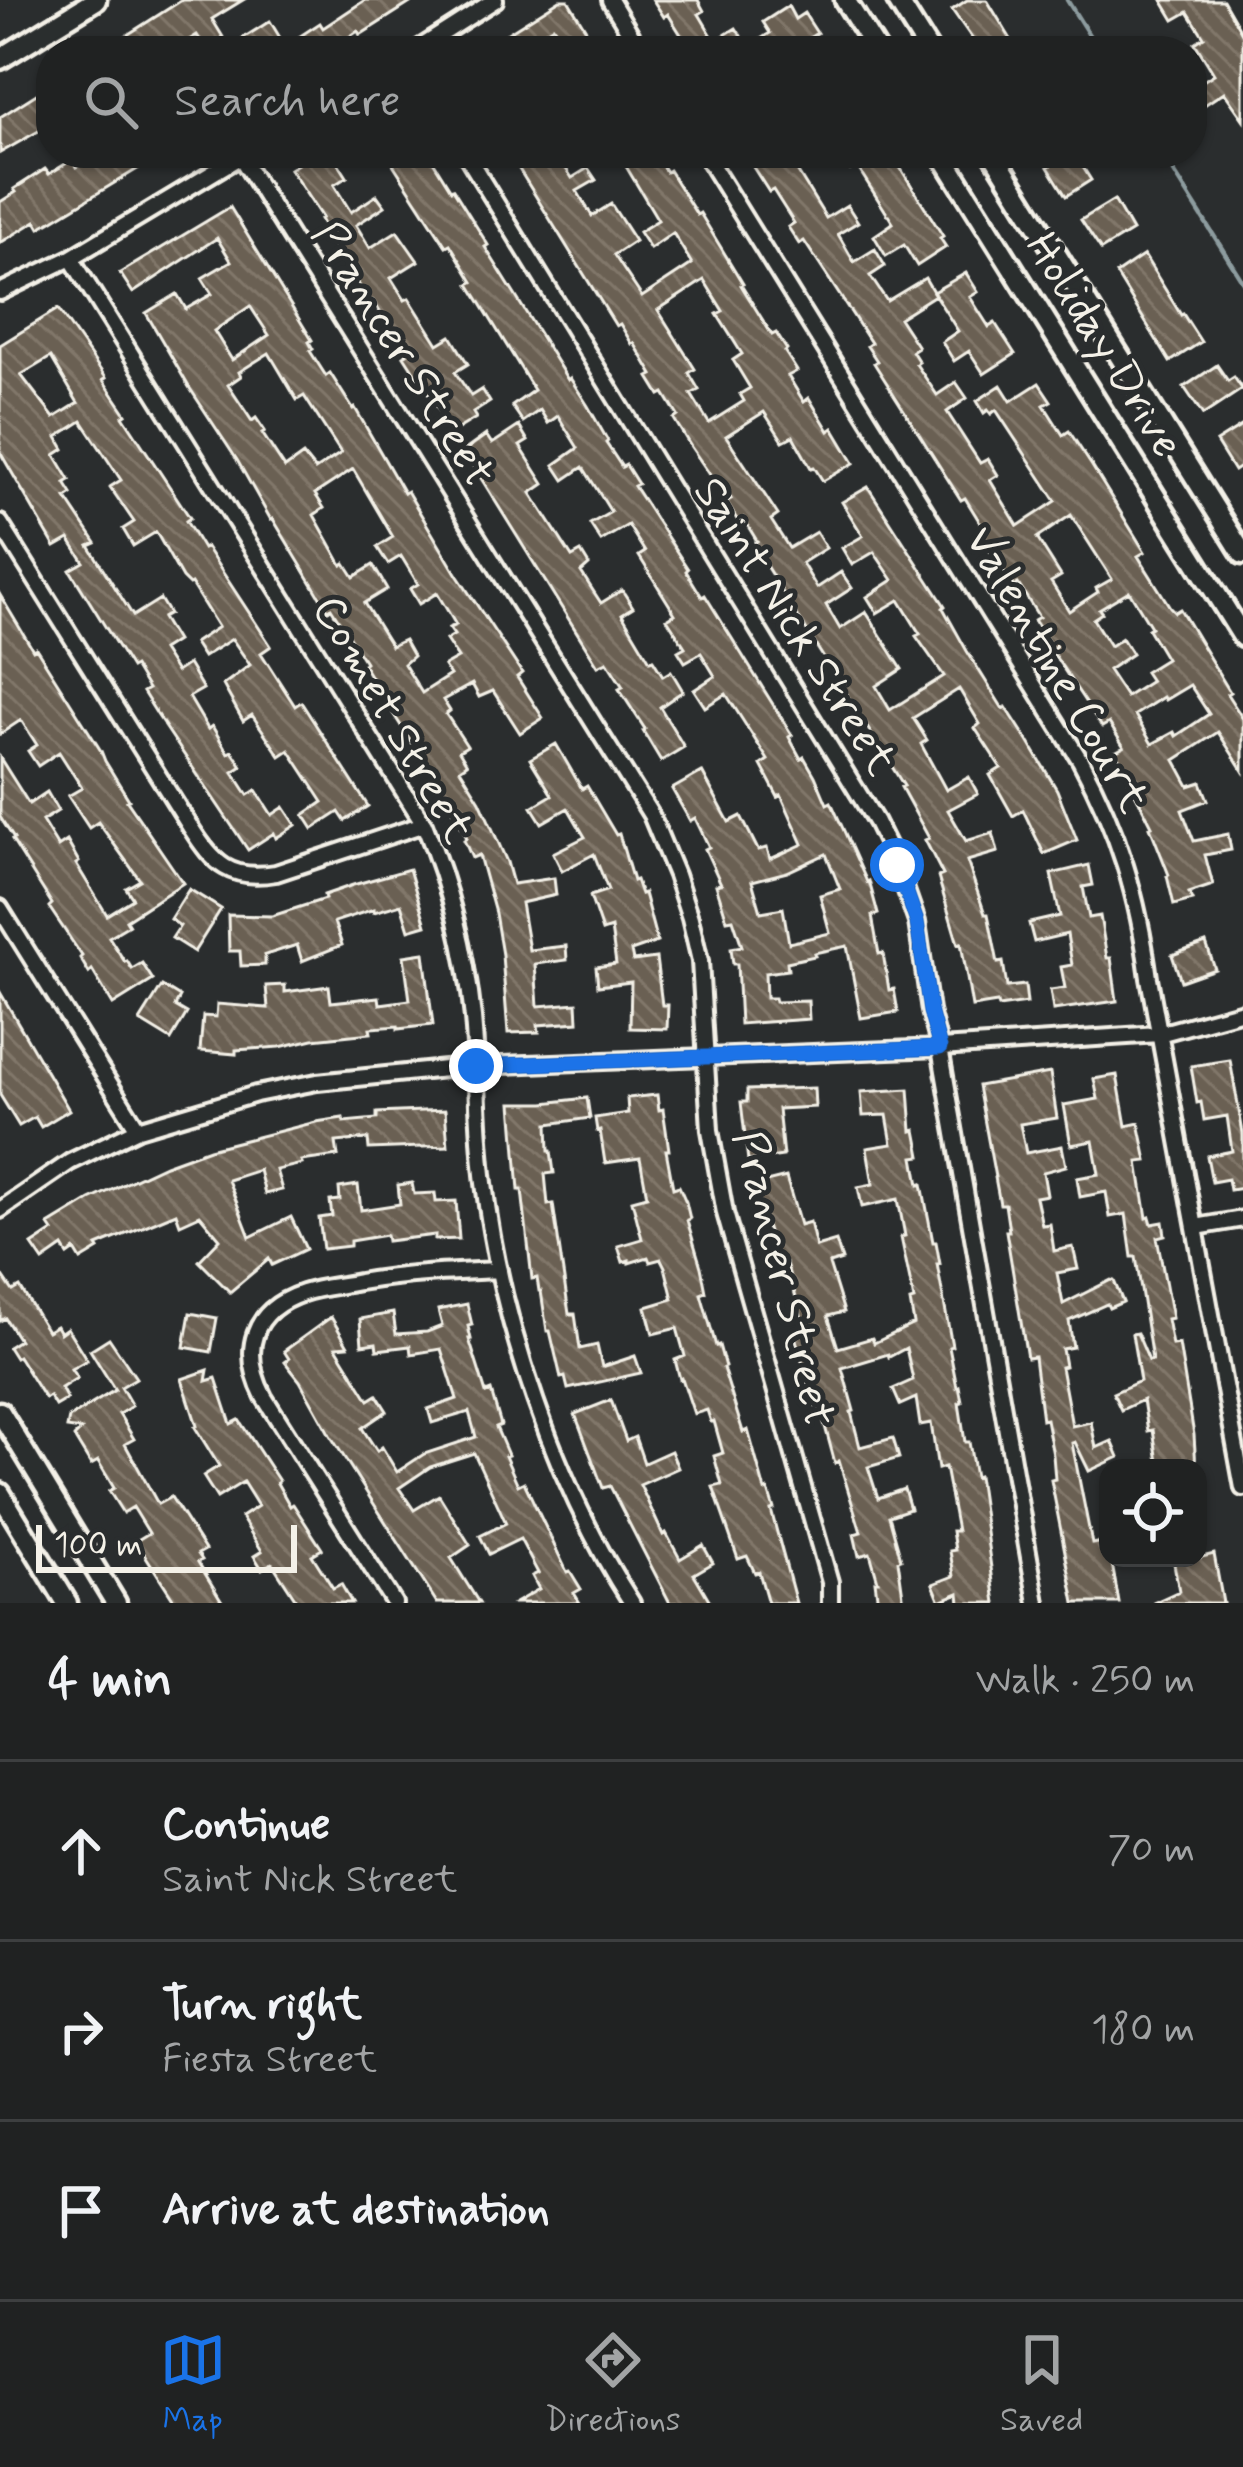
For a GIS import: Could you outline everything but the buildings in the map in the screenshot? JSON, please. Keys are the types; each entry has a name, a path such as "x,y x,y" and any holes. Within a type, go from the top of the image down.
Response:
{"street":[{"path":"37,36 96,0"},
{"path":"439,36 495,0"},
{"path":"610,0 632,36"},
{"path":"845,0 868,36"},
{"path":"897,0 920,36"},
{"path":"0,59 36,37"},
{"path":"0,292 71,258 221,168"},
{"name":"Prancer Street","path":"251,168 651,815 676,875 690,918 703,989 710,1130 725,1213 830,1582 830,1603"},
{"name":"Saint Nick Street","path":"474,168 876,823 897,865 917,922 1037,1603"},
{"name":"Valentine Court","path":"713,168 1105,806 1133,887 1243,1488"},
{"name":"Holiday Drive","path":"950,168 1243,637"},
{"name":"Holiday Drive","path":"1002,168 1243,554"},
{"name":"Comet Street","path":"71,258 424,824 452,896 461,935 473,1018 484,1184 499,1270 552,1448 583,1516 632,1603"},
{"path":"0,523 215,862 255,877 424,824"},
{"path":"0,908 138,1130"},
{"path":"0,1210 70,1162 138,1130 256,1094 317,1082 476,1066 706,1059 1159,1034 1243,1012"},
{"path":"1196,1227 1243,1219"},
{"path":"394,1603 257,1383 252,1355 256,1330 271,1310 304,1292 400,1275 499,1270"},
{"path":"0,1412 116,1603"},
{"path":"0,1493 67,1603"}],"waterway":[{"path":"1067,0 1090,36"},
{"path":"1171,168 1243,282"}],"route":[{"path":"476,1066 940,1048 917,922 897,865"}]}
